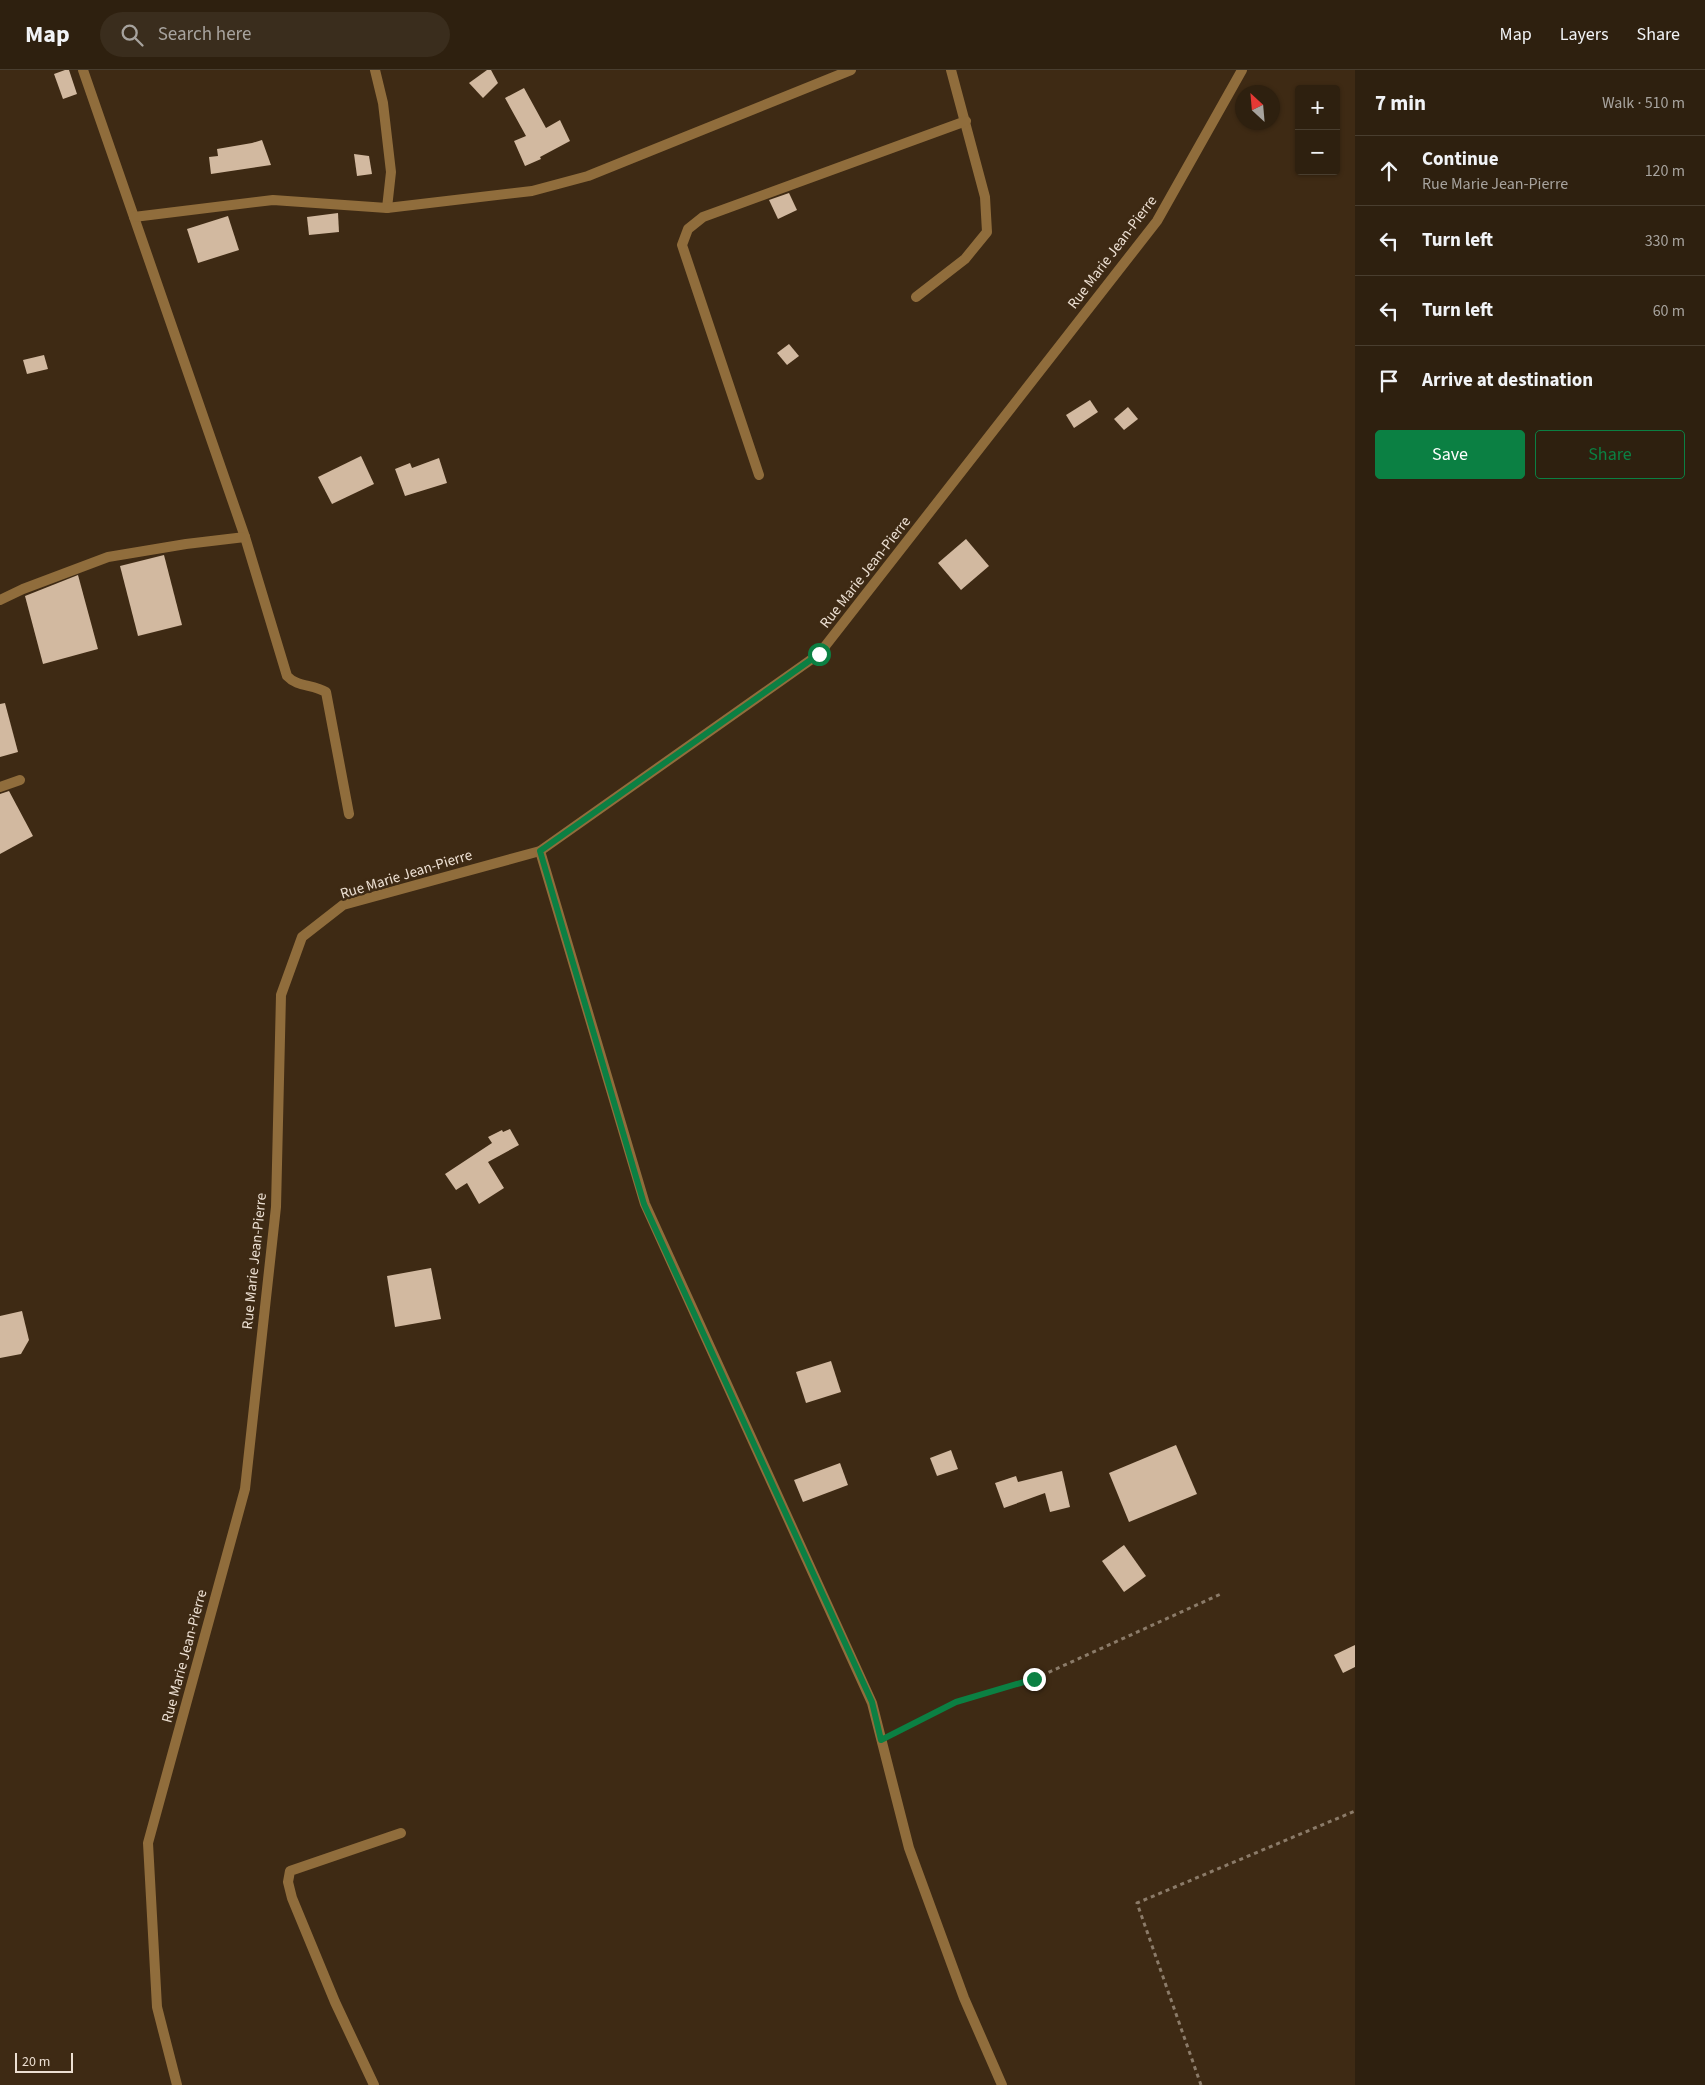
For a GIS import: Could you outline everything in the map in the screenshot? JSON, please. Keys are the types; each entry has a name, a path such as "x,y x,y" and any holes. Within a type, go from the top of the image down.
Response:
{"street":[{"path":"83,70 245,536 287,676 293,682 318,688 326,692 349,814"},
{"path":"374,70 383,103 391,172 386,208"},
{"path":"134,217 273,200 386,208 532,192 588,176 851,70"},
{"path":"916,297 965,259 986,232 985,197 951,70"},
{"name":"Rue Marie Jean-Pierre","path":"177,2085 156,2007 148,1843 245,1489 276,1207 281,995 302,937 343,905 540,851 819,654 1157,221 1242,70"},
{"path":"759,475 682,245 688,229 703,217 966,121"},
{"path":"0,600 23,589 108,557 245,536"},
{"path":"0,786 20,780"},
{"path":"540,851 644,1204 872,1702 909,1848 964,1998 1002,2085"},
{"path":"374,2085 335,2002 292,1898 288,1882 290,1871 401,1834"}],"path":[{"path":"881,1740 956,1702 1034,1679 1222,1593"},
{"path":"1202,2085 1137,1904 1355,1811"}],"building":[{"path":"69,70 77,94 63,99 54,74"},
{"path":"487,70 491,70 498,83 483,98 469,83"},
{"path":"524,88 546,128 560,120 570,141 540,157 541,159 525,166 514,141 526,136 505,98"},
{"path":"262,140 271,165 211,174 209,157 218,156 217,149"},
{"path":"354,154 369,156 372,174 357,176"},
{"path":"789,193 797,210 778,219 769,200"},
{"path":"338,213 339,232 309,235 307,217"},
{"path":"228,216 239,250 198,263 187,229"},
{"path":"789,344 799,356 787,365 777,353"},
{"path":"44,355 48,369 27,374 23,360"},
{"path":"1090,400 1098,412 1074,428 1066,415"},
{"path":"1128,407 1138,419 1124,430 1114,419"},
{"path":"361,456 374,484 332,504 318,477"},
{"path":"439,458 447,483 405,496 395,469 410,463 412,468"},
{"path":"966,539 989,566 961,590 938,563"},
{"path":"164,555 182,625 138,636 120,566"},
{"path":"78,575 98,649 43,664 25,596"},
{"path":"5,703 18,752 0,757 0,704"},
{"path":"9,791 33,836 0,854 0,794"},
{"path":"510,1129 519,1145 488,1162 504,1188 479,1204 467,1183 456,1190 445,1174 492,1143 488,1137 502,1130 503,1132"},
{"path":"431,1268 441,1319 395,1327 387,1276"},
{"path":"22,1311 29,1340 21,1354 0,1358 0,1316"},
{"path":"831,1361 841,1392 806,1403 796,1372"},
{"path":"1176,1445 1197,1494 1129,1522 1109,1473"},
{"path":"951,1450 958,1469 937,1476 930,1458"},
{"path":"840,1463 848,1485 803,1502 794,1480"},
{"path":"1062,1471 1070,1507 1050,1512 1045,1493 1004,1508 995,1483 1016,1476 1018,1482"},
{"path":"1124,1545 1146,1576 1124,1592 1102,1561"},
{"path":"1355,1645 1355,1667 1343,1673 1334,1655"}],"route":[{"path":"819,654 540,851 644,1204 872,1702 881,1740 956,1702 1034,1679"}]}
